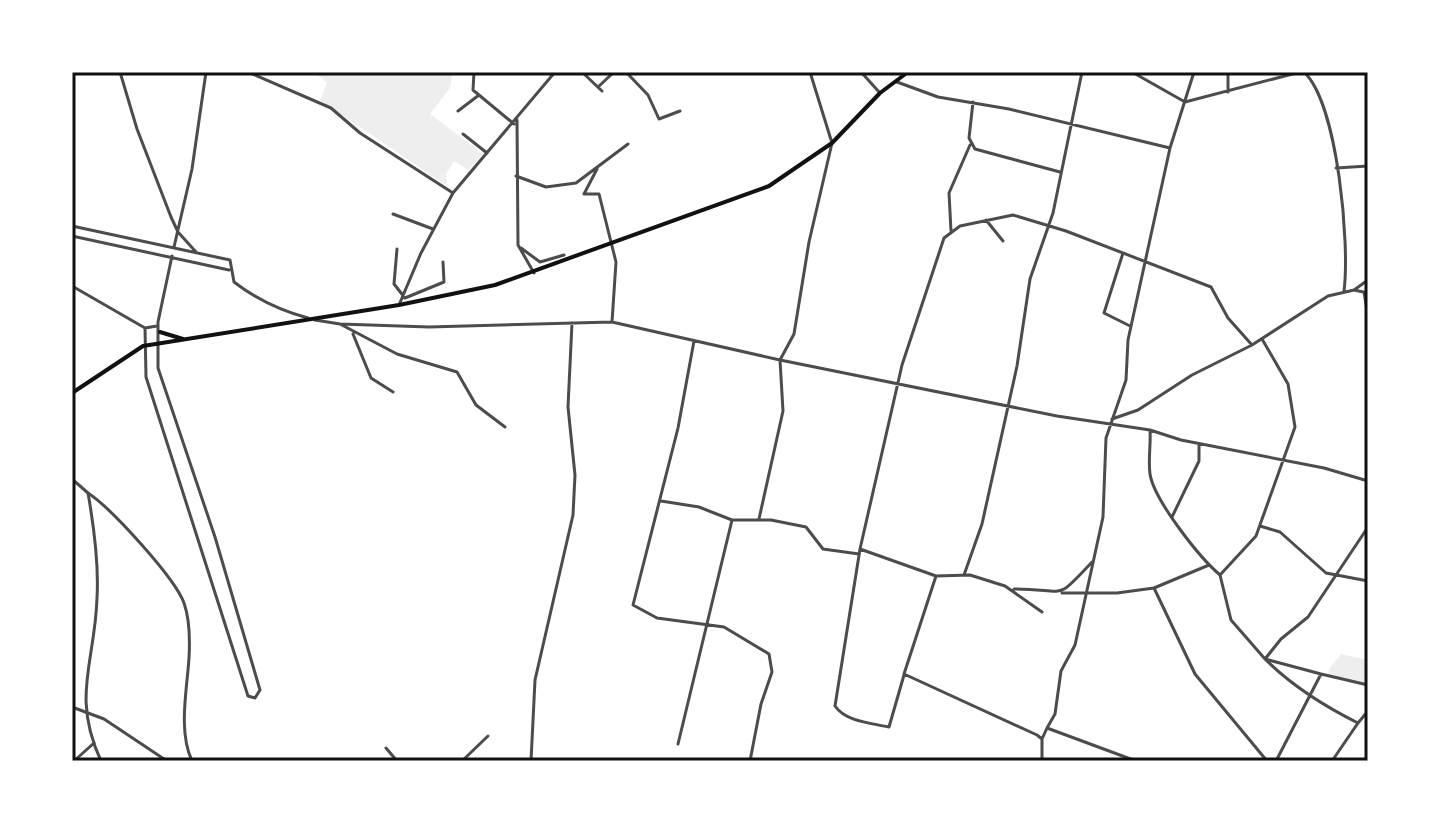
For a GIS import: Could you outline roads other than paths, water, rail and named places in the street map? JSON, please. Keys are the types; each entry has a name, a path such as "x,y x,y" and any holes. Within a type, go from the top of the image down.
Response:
{"main road":[{"path":"72,393 143,346 465,293 534,273 769,186 832,143 880,93 908,72"},
{"path":"159,329 183,339"}],"street":[{"path":"120,72 137,129 178,232 196,252"},
{"path":"174,247 197,141 206,72"},
{"path":"248,72 331,108 360,133 453,193"},
{"path":"474,72 473,90 515,122"},
{"path":"399,305 453,193 555,72"},
{"path":"582,72 602,91"},
{"path":"598,87 614,72"},
{"path":"626,72 648,95 659,119 680,111"},
{"path":"759,519 783,411 780,360 794,334 809,242 832,143 810,72"},
{"path":"861,72 880,93"},
{"path":"964,575 982,524 1030,279 1049,225 1082,72"},
{"path":"1132,72 1185,102 1302,72 1322,95 1336,168 1344,236 1344,291"},
{"path":"1042,761 1042,739 1055,714 1061,671 1075,645 1103,517 1109,424 1126,380 1130,326 1170,148 1194,72"},
{"path":"1228,72 1228,92"},
{"path":"897,82 938,97 973,102 1170,148"},
{"path":"458,111 479,95"},
{"path":"951,231 949,193 970,145 973,102"},
{"path":"515,122 518,245 534,273"},
{"path":"463,134 487,153"},
{"path":"516,176 546,187 576,183 628,144"},
{"path":"970,145 981,152 1060,172"},
{"path":"1336,168 1368,166"},
{"path":"597,169 584,194 599,194 613,243 616,262 612,322"},
{"path":"393,214 433,229"},
{"path":"936,576 889,727 855,719 838,711 835,706 860,552 899,384 910,338 944,238 951,231 1013,215 1146,261 1215,289 1228,318 1252,345"},
{"path":"986,220 1003,241"},
{"path":"72,226 230,260 229,270 234,282 246,291 305,318 340,324 429,327 612,322 899,384 1150,430 1199,444 1324,468 1368,481"},
{"path":"72,236 229,270"},
{"path":"518,245 540,262 564,255"},
{"path":"145,328 146,377 203,550 234,661 248,696 255,698 260,690 215,537 158,368 159,329 174,257 179,248"},
{"path":"397,249 394,284 405,298"},
{"path":"1123,253 1104,313 1130,326"},
{"path":"405,298 444,282 443,262"},
{"path":"1354,290 1368,280"},
{"path":"72,286 145,328 159,329"},
{"path":"1112,419 1138,410 1192,375 1262,339 1316,303 1344,291 1366,293 1368,317"},
{"path":"531,761 535,680 573,515 575,475 568,407 572,323"},
{"path":"340,324 353,334 397,354 457,372 476,405 505,427"},
{"path":"353,334 371,378 393,392"},
{"path":"1220,575 1250,546 1295,427 1292,397 1262,339"},
{"path":"694,341 661,501 634,589 633,605 657,618 697,625 708,623 732,630 771,658 772,672 761,704 750,761"},
{"path":"1150,430 1152,482 1172,517 1220,575 1231,620 1279,674 1358,723"},
{"path":"1172,517 1194,474 1199,444"},
{"path":"72,479 157,564 183,599 189,622 186,729 192,761"},
{"path":"88,493 95,538 97,600 84,711 101,761"},
{"path":"661,501 699,507 732,520 759,519 806,527 823,549 860,552 936,576 964,575 1012,589 1085,595 1154,588 1209,565"},
{"path":"678,744 732,520"},
{"path":"1260,526 1280,532 1326,573 1368,581"},
{"path":"1265,659 1281,639 1308,617 1368,527"},
{"path":"1062,593 1074,585 1092,562"},
{"path":"1154,588 1195,674 1267,761"},
{"path":"1012,589 1042,612"},
{"path":"697,625 703,637"},
{"path":"1265,659 1368,685"},
{"path":"904,674 981,706 1042,739"},
{"path":"1276,761 1313,695 1321,674"},
{"path":"72,707 104,719 167,761"},
{"path":"1332,761 1368,711"},
{"path":"1047,728 1136,761"},
{"path":"462,761 488,736"},
{"path":"74,761 94,743"},
{"path":"386,748 397,761"}]}
